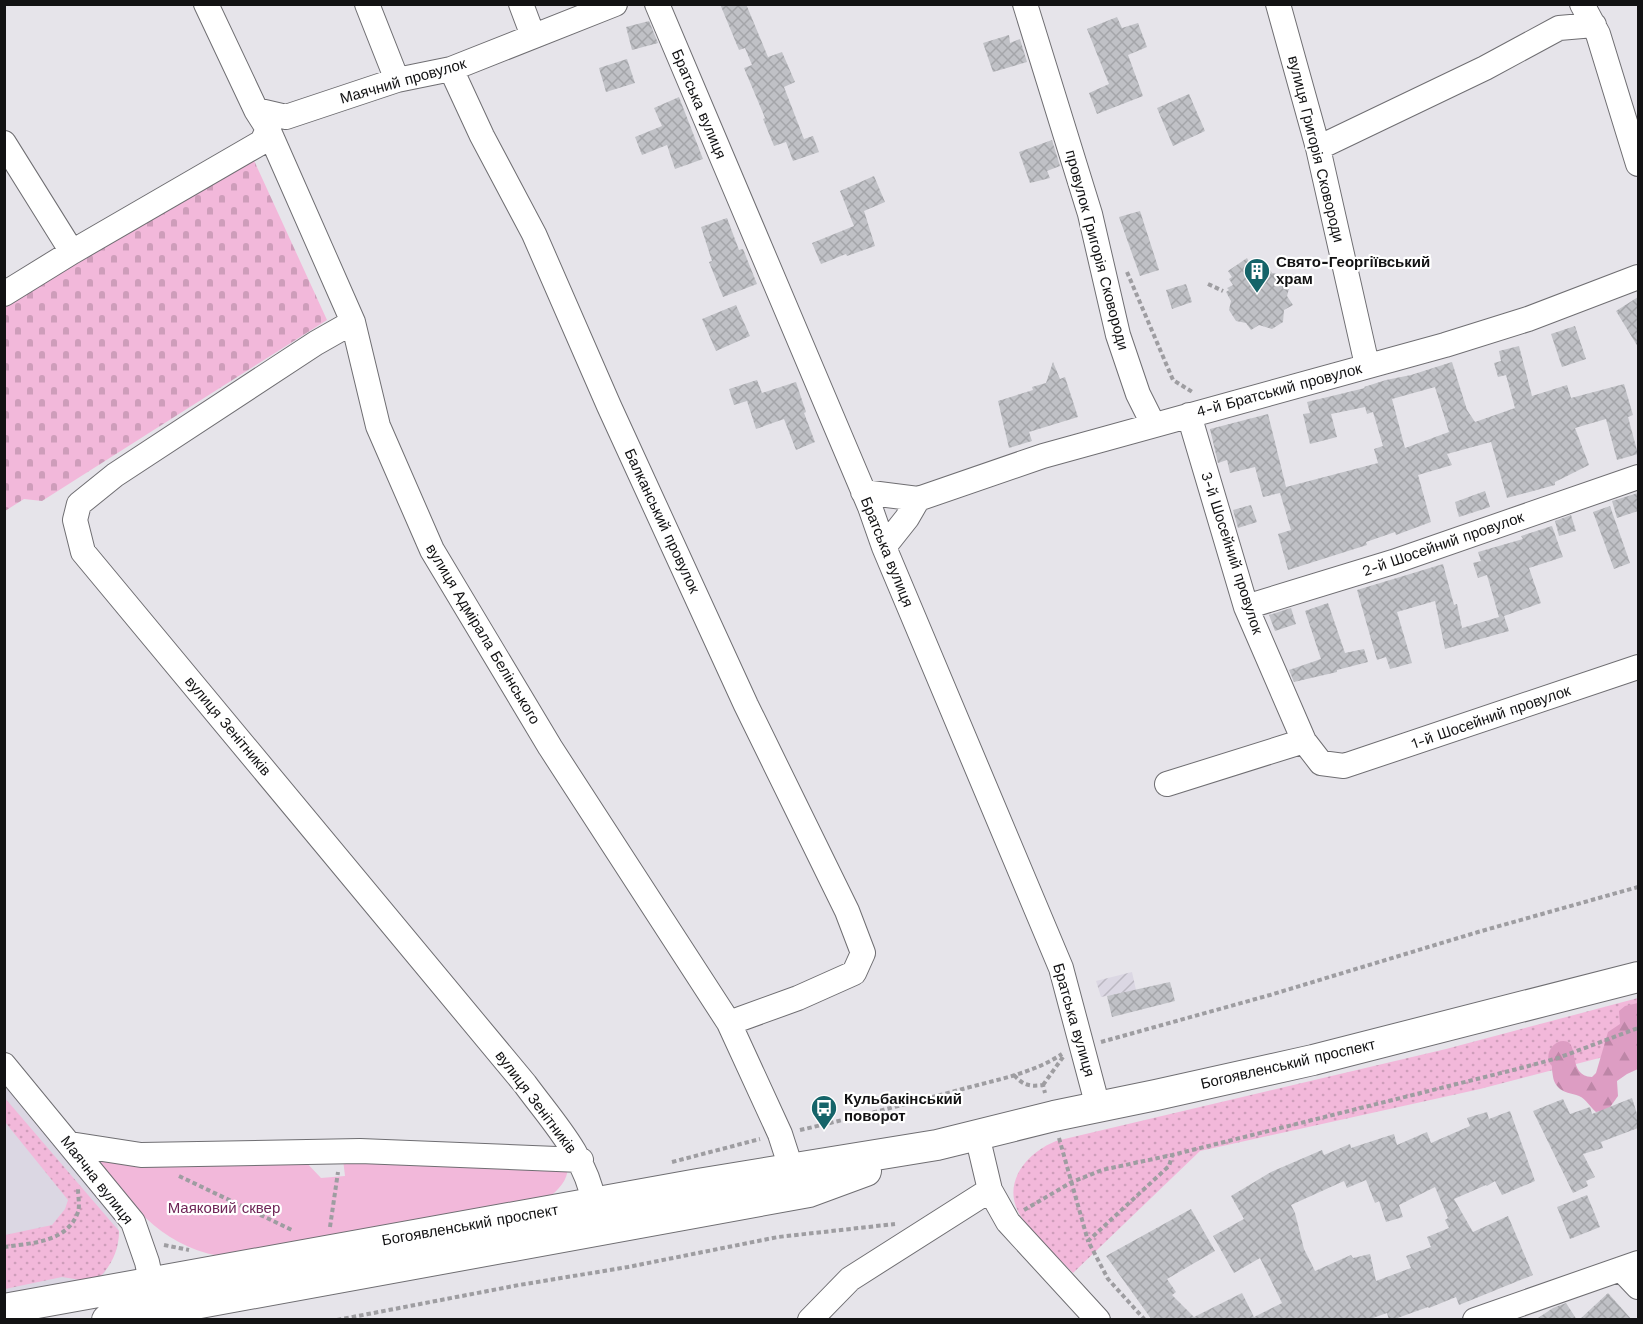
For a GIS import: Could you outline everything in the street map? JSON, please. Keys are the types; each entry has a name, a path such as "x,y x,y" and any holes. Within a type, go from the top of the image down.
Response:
{"main road":[{"name":"Богоявленський проспект","path":"4,1309 154,1297 809,1192 937,1146 977,1135 1313,1060 1638,977"},
{"name":"Богоявленський проспект","path":"107,1320 154,1297 594,1203 791,1168 937,1146"}],"street":[{"name":"вулиця Адмірала Белінського","path":"206,4 262,119 353,322 378,426 432,550 550,747 729,1023 780,1134 791,1168"},
{"path":"367,4 397,80"},
{"path":"521,4 533,36"},
{"name":"Маячний провулок","path":"262,119 286,117 397,80 451,69 615,4"},
{"name":"Братська вулиця","path":"657,4 1061,968 1098,1107"},
{"name":"провулок Григорія Сковороди","path":"1025,4 1090,214 1118,335 1138,394 1153,424"},
{"name":"вулиця Григорія Сковороди","path":"1278,4 1318,148 1367,366"},
{"path":"1582,4 1602,47 1638,164"},
{"path":"1318,148 1485,68 1559,28 1594,26"},
{"name":"Балканський провулок","path":"451,69 482,136 534,234 609,406 746,705 847,911 863,953 854,973 798,998 729,1023"},
{"path":"4,294 261,142 262,119"},
{"path":"4,143 72,252"},
{"name":"4-й Братський провулок","path":"863,492 918,499 1043,456 1528,319 1638,277"},
{"name":"вулиця Зенітників","path":"353,322 316,343 125,469 79,504 75,520 83,552 525,1084 580,1160 591,1184 594,1203"},
{"name":"3-й Шосейний провулок","path":"1189,415 1246,608 1304,741 1321,763 1344,766"},
{"name":"2-й Шосейний провулок","path":"1246,608 1394,562 1638,477"},
{"path":"884,547 907,518 918,499"},
{"name":"1-й Шосейний провулок","path":"1344,766 1638,667"},
{"path":"1167,784 1304,741"},
{"name":"Маячна вулиця","path":"4,1065 133,1222 147,1262 154,1297"},
{"path":"977,1135 990,1190 1008,1222 1098,1320"},
{"path":"70,1144 141,1155 335,1152 580,1160"},
{"path":"810,1320 850,1279 990,1190"},
{"path":"1475,1320 1630,1266 1638,1287"}],"path":[{"path":"1208,284 1223,291"},
{"path":"1140,302 1173,380 1183,388 1225,406"},
{"path":"1081,1048 1638,887"},
{"path":"1008,1222 1037,1201 1072,1182 1102,1170 1172,1155 1521,1068 1558,1058 1638,1029"},
{"path":"664,1164 1014,1075 1045,1065 1067,1051 1043,1085 1032,1087 1023,1085 1014,1075"},
{"path":"1043,1085 1054,1116 1088,1241 1108,1279 1145,1320"},
{"path":"335,1152 339,1174 330,1228 336,1227"},
{"path":"155,1155 157,1164 295,1232"},
{"path":"1088,1241 1168,1166 1172,1155"},
{"path":"4,1246 48,1241 69,1227 79,1211 78,1182"},
{"path":"337,1320 778,1237 897,1223"}],"shaded area":[{"path":"1132,972 1136,990 1101,997 1096,981"},
{"path":"4,1080 115,1218 119,1231 117,1248 104,1274 94,1282 5,1299"}],"green space":[{"path":"251,154 327,320 42,501 24,499 5,511 5,302"},
{"path":"1638,998 1638,1048 1480,1089 1200,1151 1073,1273 1033,1232 1016,1206 1013,1194 1019,1172 1035,1153 1056,1141 1446,1049"},
{"path":"1638,1003 1638,1069 1617,1081 1618,1096 1608,1110 1596,1112 1581,1097 1562,1091 1556,1085 1548,1058 1550,1051 1560,1041 1568,1042 1579,1071 1592,1077 1596,1073 1608,1032 1620,1024 1619,1011 1625,1006"},
{"path":"4,1097 119,1231 112,1260 105,1272 94,1282 62,1277 5,1289 5,1235 52,1225 65,1209 68,1200 5,1122"},
{"name":"Маяковий сквер","path":"93,1156 303,1159 321,1178 345,1176 343,1159 568,1166 568,1171 558,1189 547,1199 219,1256 178,1242 162,1231 133,1205"}],"building":[{"path":"720,4 746,4 768,57 782,52 795,82 784,87 804,139 813,136 819,152 793,161 786,142 774,146 744,68 752,65 745,48 739,50"},
{"path":"1117,17 1122,28 1138,23 1147,47 1128,55 1143,96 1097,114 1089,93 1109,84 1087,29"},
{"path":"649,21 658,43 632,50 626,27"},
{"path":"1009,35 1010,43 1020,39 1027,62 993,72 983,43"},
{"path":"627,59 635,83 606,92 599,68"},
{"path":"1189,94 1205,131 1173,146 1157,108"},
{"path":"679,97 703,159 675,169 667,145 642,155 635,137 662,126 654,108"},
{"path":"1052,140 1060,166 1047,171 1050,178 1030,183 1019,152"},
{"path":"874,176 885,202 864,211 875,246 821,264 812,243 854,226 840,191"},
{"path":"1140,211 1159,270 1140,276 1119,217"},
{"path":"727,218 739,250 743,249 757,284 723,297 709,262 712,261 701,227"},
{"name":"Свято-Георгіївський храм","path":"1247,258 1250,264 1253,262 1257,269 1262,265 1264,268 1268,266 1272,273 1283,275 1290,285 1287,296 1293,305 1284,310 1283,322 1272,329 1259,325 1251,330 1246,323 1236,321 1229,310 1231,301 1226,292 1229,290 1227,288 1233,285 1228,271"},
{"path":"1186,284 1192,302 1172,309 1166,290"},
{"path":"1638,297 1638,347 1616,311"},
{"path":"736,305 750,336 716,351 702,319"},
{"path":"1575,326 1586,359 1562,367 1551,334"},
{"path":"1519,346 1532,396 1567,385 1571,398 1624,384 1633,415 1628,417 1638,454 1617,460 1606,419 1575,428 1589,465 1555,482 1555,485 1507,498 1491,442 1447,454 1452,465 1418,475 1431,522 1396,535 1395,532 1366,542 1367,545 1288,570 1278,534 1291,530 1280,493 1263,497 1255,467 1230,473 1227,460 1218,463 1210,429 1268,414 1286,487 1378,463 1374,449 1383,446 1373,412 1367,414 1365,407 1331,414 1337,437 1310,444 1303,414 1310,413 1307,402 1365,388 1452,362 1467,410 1475,422 1515,408 1506,375 1498,377 1494,363 1501,361 1499,351","holes":["1435,387 1449,432 1405,448 1392,399"]},
{"path":"1053,362 1060,379 1065,377 1078,417 1029,432 1032,441 1009,448 998,401 1033,390 1032,387 1046,383"},
{"path":"757,380 762,393 796,382 815,442 796,450 784,419 756,429 747,401 734,405 729,389"},
{"path":"1485,491 1490,507 1459,517 1455,502"},
{"path":"1638,493 1638,511 1617,518 1612,501"},
{"path":"1251,505 1257,522 1238,528 1233,510"},
{"path":"1610,506 1630,563 1614,569 1593,512"},
{"path":"1571,515 1576,531 1559,536 1555,521"},
{"path":"1552,526 1563,557 1529,568 1541,603 1504,616 1509,631 1445,649 1435,601 1397,612 1412,663 1390,669 1386,657 1377,660 1357,590 1443,564 1454,605 1457,604 1462,628 1499,617 1487,575 1478,578 1473,563 1481,561 1478,552 1523,539 1521,536"},
{"path":"1328,603 1345,653 1364,649 1368,662 1294,682 1289,670 1321,659 1305,611"},
{"path":"1291,608 1296,624 1275,631 1269,615"},
{"path":"1170,982 1175,1001 1112,1017 1107,996"},
{"path":"1632,1098 1638,1117 1638,1128 1601,1142 1603,1148 1583,1154 1595,1177 1586,1181 1588,1186 1573,1193 1533,1111 1563,1099 1570,1114 1590,1107 1592,1114"},
{"path":"1510,1111 1535,1181 1502,1195 1495,1181 1454,1199 1473,1232 1508,1216 1533,1275 1459,1305 1456,1297 1392,1320 1389,1320 1387,1313 1367,1320 1152,1320 1106,1256 1191,1209 1215,1251 1167,1279 1176,1292 1172,1295 1194,1317 1242,1293 1254,1317 1282,1303 1260,1258 1234,1273 1213,1236 1244,1219 1231,1196 1271,1172 1322,1150 1324,1155 1350,1144 1351,1148 1394,1134 1397,1145 1427,1132 1431,1143 1470,1126 1467,1118 1487,1112 1489,1119","holes":["1366,1180 1375,1203 1379,1201 1386,1222 1403,1217 1399,1205 1435,1187 1448,1218 1445,1220 1449,1228 1427,1237 1431,1247 1406,1256 1411,1268 1376,1281 1370,1254 1353,1258 1351,1255 1315,1271 1304,1249 1291,1205 1344,1181 1347,1188"]},
{"path":"1587,1195 1600,1227 1570,1239 1557,1207"},
{"path":"1608,1293 1632,1320 1579,1320"},
{"path":"1566,1303 1577,1320 1535,1320 1553,1308"}],"place":[{"name":"Свято-Георгіївський храм","path":"1257,294"},
{"name":"Кульбакінський поворот","path":"824,1131"}]}
